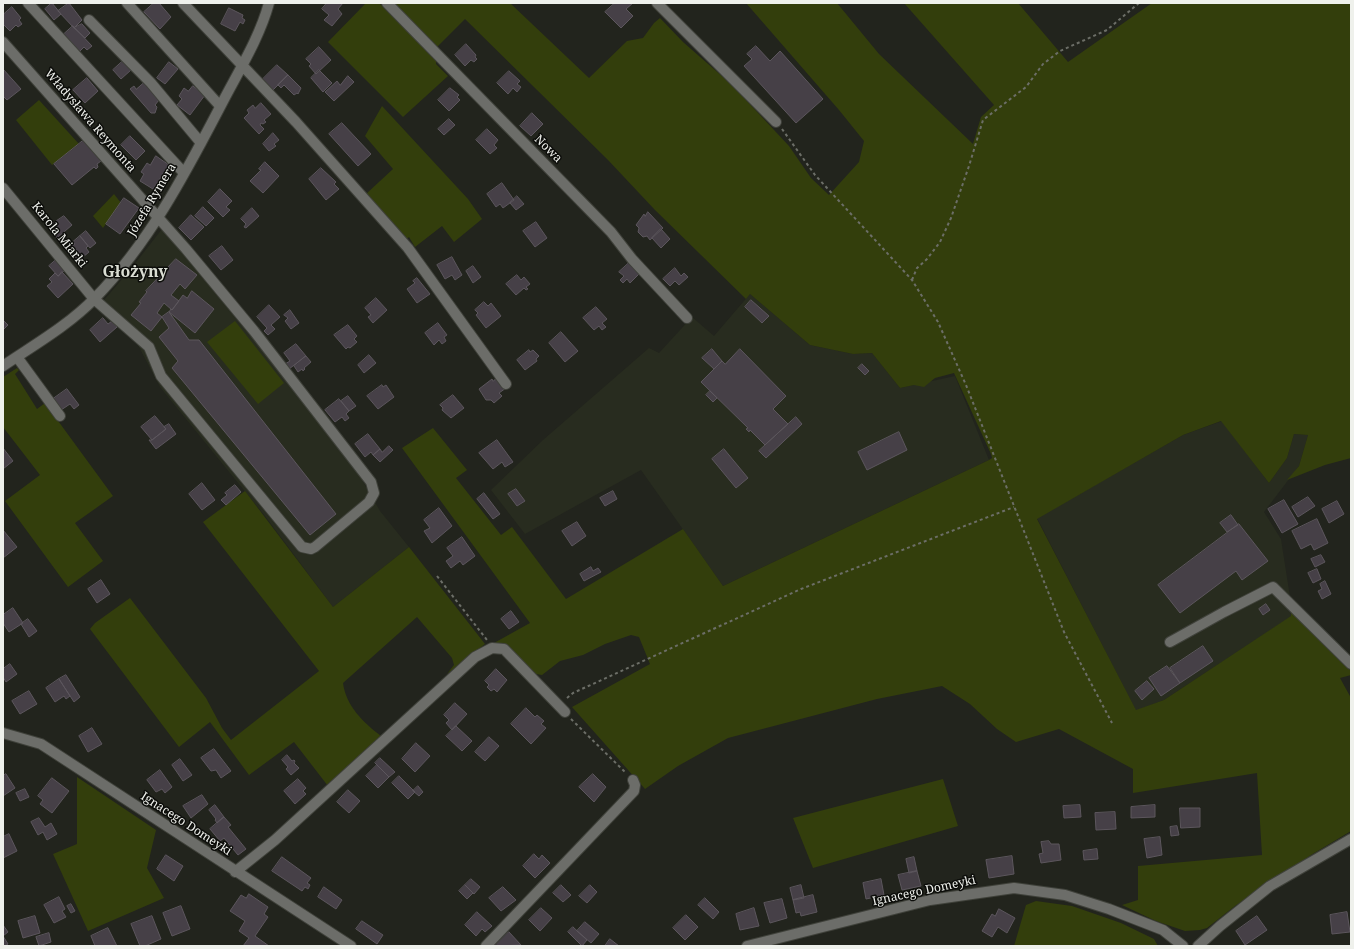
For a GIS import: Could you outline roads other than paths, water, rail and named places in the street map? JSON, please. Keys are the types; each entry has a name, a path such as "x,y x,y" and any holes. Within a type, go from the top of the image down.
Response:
{"street":[{"path":"28,3 184,173"},
{"path":"127,3 220,106"},
{"path":"183,3 241,66 296,122 408,248 506,384"},
{"name":"Józefa Rymera","path":"3,366 58,328 94,299 128,261 158,217 201,142 241,66 266,14 269,3"},
{"name":"Nowa","path":"387,3 612,232 632,259 686,318"},
{"path":"657,3 776,122"},
{"path":"89,20 151,83 201,142"},
{"name":"Władysława Reymonta","path":"3,42 158,217 254,331 371,482 374,493 369,502 315,547 311,549 302,547 161,376 149,347 94,299"},
{"name":"Karola Miarki","path":"3,188 94,299"},
{"path":"17,357 60,416"},
{"path":"1170,642 1273,587 1351,664"},
{"path":"235,872 293,824 475,657 492,648 504,649 562,709"},
{"name":"Ignacego Domeyki","path":"3,733 41,744 235,872 351,946"},
{"path":"486,946 634,791 635,785 633,780"},
{"path":"1198,946 1220,926 1270,886 1351,839"},
{"name":"Ignacego Domeyki","path":"747,946 930,900 1014,888 1065,895 1109,909 1163,930 1183,946"}],"district":[{"name":"Głożyny","path":"135,272"}]}
